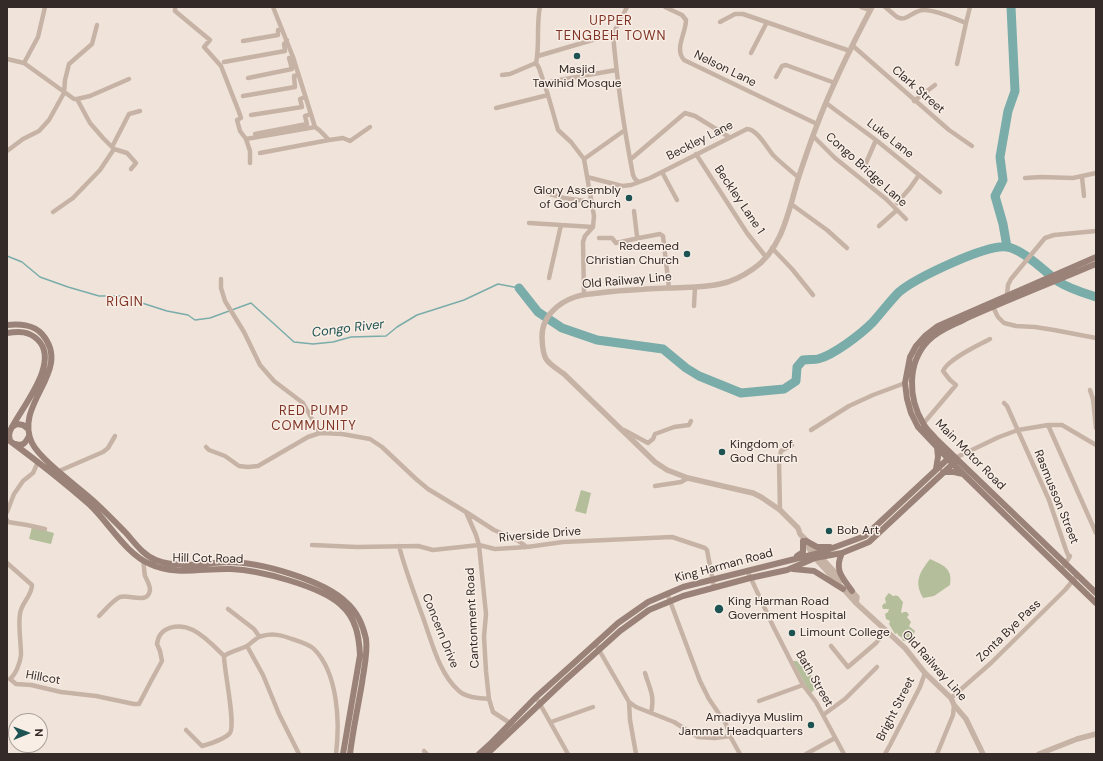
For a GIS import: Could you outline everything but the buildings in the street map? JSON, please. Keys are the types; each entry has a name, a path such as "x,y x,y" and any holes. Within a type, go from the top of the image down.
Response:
{"main road":[{"name":"Main Motor Road","path":"1064,567 1005,515 964,474 923,424 916,409 912,391 913,370 916,359 921,350 929,340 941,331 1024,291 1095,261"},
{"name":"Main Motor Road","path":"1024,291 1007,295 938,326 925,336 916,346 910,357 906,383 910,413 918,427 937,447 953,459 1009,509 1075,578 1096,603"},
{"name":"Hill Cot Road","path":"7,325 19,324 34,328 46,339 52,352 50,370 35,400 30,414 28,429 29,436 37,451 102,508 138,548 155,560 166,563 180,564 229,562 274,569 321,586 346,601 355,611 363,627 366,657 350,754"},
{"path":"7,333 22,332 31,334 43,346 46,358 42,374 9,435 10,441 19,445 26,442 29,436"},
{"path":"12,427 17,424 23,425 28,429"},
{"name":"Hill Cot Road","path":"14,444 89,505 133,552 149,564 168,569 242,569 269,574 329,596 342,606 356,626 360,654 343,754"},
{"path":"935,470 938,457 937,447"},
{"name":"King Harman Road","path":"514,725 540,705 620,631 649,610 714,587 787,570 817,555 865,536 935,470 953,459"},
{"name":"King Harman Road","path":"479,754 491,751 536,698 595,643 632,612 648,602 683,587 712,579 788,560 817,555 842,553 869,542 933,483 953,459"},
{"path":"943,472 964,474"},
{"path":"1005,515 1009,509"},
{"path":"881,521 886,526"},
{"path":"788,560 803,552 805,541 821,547 838,547"},
{"path":"842,553 838,563 838,570 852,591"},
{"path":"787,570 799,569 814,571 844,589"},
{"name":"Main Motor Road","path":"1075,578 1096,593"}],"street":[{"path":"24,63 38,37 45,7"},
{"path":"176,7 175,11 210,40 204,47 221,66 241,118 237,120 240,131 246,139 250,151 250,163"},
{"path":"273,7 293,57 315,127 322,131 329,140"},
{"path":"536,63 538,56 538,18 540,7"},
{"path":"627,7 613,34 616,70 625,130 634,175 640,182"},
{"name":"Nelson Lane","path":"667,7 682,15 686,20 686,26 680,48 680,54 684,60 817,124"},
{"path":"861,7 871,8"},
{"path":"885,7 897,17 902,19 922,10 945,14 966,23"},
{"path":"957,64 970,7"},
{"name":"Old Railway Line","path":"871,8 834,83 817,124 785,223 766,257 755,268 721,284 606,292 576,296 550,312 545,322 542,335 543,354 549,364 569,379 655,462 667,470 688,478 753,493 780,510 798,528 805,541 844,589 855,599 856,603 905,648 925,673 951,698 954,705 966,719 982,754"},
{"path":"720,22 730,16 740,14 851,48"},
{"path":"751,53 767,22"},
{"path":"7,151 23,139 39,132 49,120 64,92 69,64 92,44 97,25"},
{"path":"243,41 278,36 278,30 282,29"},
{"path":"538,56 613,34"},
{"path":"224,62 285,51 284,44 287,40"},
{"name":"Clark Street","path":"851,48 949,130 972,146"},
{"path":"248,78 292,70 290,58 293,57"},
{"path":"7,59 24,63 74,99 90,96 129,79"},
{"path":"502,75 510,74 536,63"},
{"path":"536,63 540,68 543,83 558,130 571,142 584,159 594,216 593,227 585,236 583,242 584,295"},
{"path":"776,77 782,66 786,65 834,83"},
{"path":"543,83 616,70"},
{"path":"243,96 295,87 294,76 298,75"},
{"path":"914,101 935,85"},
{"path":"496,108 548,95"},
{"path":"251,115 302,107 300,99 305,97"},
{"path":"77,99 93,127 113,148 127,153 136,163 131,169"},
{"name":"Luke Lane","path":"826,103 876,140 940,192"},
{"path":"53,212 73,198 100,170 113,148 129,114 140,111"},
{"path":"631,159 685,113 695,116 729,137"},
{"path":"256,134 307,124 305,116 310,114"},
{"path":"246,139 315,127"},
{"path":"260,153 343,138 350,141 370,127"},
{"name":"Beckley Lane","path":"587,177 622,186 631,185 662,172 729,137 747,129 751,129 773,154 799,178"},
{"path":"584,159 625,130"},
{"name":"Congo Bridge Lane","path":"813,136 835,158 886,199 906,219"},
{"path":"866,163 876,140"},
{"name":"Beckley Lane 1","path":"696,154 747,233 766,257"},
{"path":"662,172 677,200"},
{"path":"1025,178 1073,178 1096,173"},
{"path":"897,203 919,175"},
{"path":"1082,177 1084,196"},
{"path":"536,190 564,198 592,202"},
{"path":"791,204 847,248"},
{"path":"879,226 897,210"},
{"path":"634,211 637,236 639,238"},
{"path":"529,223 593,227"},
{"path":"549,278 558,244 561,225"},
{"path":"1007,295 1008,285 1011,279 1045,238 1054,235 1096,231"},
{"path":"599,238 612,238 616,243 660,234 663,236 669,288"},
{"path":"772,248 792,269 813,295"},
{"path":"221,279 221,288 225,301 244,332 260,365 274,381 303,403 320,433"},
{"path":"694,306 695,287"},
{"path":"993,307 998,317 1004,323 1096,338"},
{"path":"923,424 956,385 943,371 944,368 953,360 990,339"},
{"path":"811,430 848,406 906,383"},
{"path":"1090,390 1093,399 1096,428"},
{"name":"Rasmusson Street","path":"1004,403 1007,406 1049,500 1068,555 1070,556 1064,567"},
{"path":"619,428 648,443 653,439 655,434 674,427 689,425 691,421"},
{"path":"1048,425 1096,533"},
{"path":"953,459 999,437 1018,430 1048,425 1062,425 1096,445"},
{"path":"206,447 209,450 225,456 240,466 253,467 308,437 320,433 347,434 364,438 376,442 416,479 439,497 444,498 494,530 517,540 527,547"},
{"path":"59,471 103,452 108,448 115,436"},
{"path":"780,510 779,461 781,451 792,445"},
{"path":"7,512 14,494 23,481 33,473 38,462"},
{"path":"656,486 681,482 688,478"},
{"name":"Cantonment Road","path":"466,512 479,545 486,614 484,637 489,699 493,712 514,725"},
{"path":"7,520 8,522 45,529"},
{"name":"Riverside Drive","path":"312,544 357,547 418,546 433,550 479,545 495,549 527,547 564,542 672,537 707,550 714,587"},
{"name":"Concern Drive","path":"399,546 404,566 436,654 446,674 461,693 489,699"},
{"name":"Old Railway Line","path":"817,555 857,597 856,603"},
{"path":"100,616 119,598 124,596 142,598 147,596 150,592 145,575 143,560"},
{"name":"Hillcot","path":"7,563 32,585 32,591 23,603 20,614 21,655 13,677 9,681 16,684 31,685 68,693 96,696 139,704 162,661 157,644 163,630 178,627 192,630 206,639 224,656"},
{"name":"Bath Street","path":"747,570 803,684 823,715 844,754"},
{"name":"Zonta Bye Pass","path":"951,698 991,663 1065,590 1075,578"},
{"path":"667,593 700,681 709,699 726,724 730,736 740,754"},
{"path":"228,609 254,629 259,636"},
{"path":"831,646 848,667 876,643 886,630"},
{"path":"186,730 202,746 210,744 231,731 232,719 224,667 224,656 247,646 259,636 279,634 313,648 328,670 333,687 338,736 336,754"},
{"path":"595,643 629,702 636,707 674,722 698,737 715,738 730,736"},
{"path":"247,646 263,675 279,714 299,754"},
{"path":"823,715 846,699 877,667"},
{"path":"645,673 652,693 651,712"},
{"name":"Bright Street","path":"885,754 920,687 925,673"},
{"path":"759,701 803,684"},
{"path":"536,698 568,754"},
{"path":"629,702 630,720 636,754"},
{"path":"937,754 953,715 954,705"},
{"path":"551,722 593,707"},
{"path":"1039,754 1096,734"},
{"path":"806,754 835,738"}],"green space":[{"path":"581,490 591,493 586,514 575,511"},
{"path":"32,527 54,533 51,544 29,539"},
{"path":"930,559 946,568 951,579 950,585 934,596 923,598 918,582 923,569"},
{"path":"889,593 893,596 898,596 903,602 901,612 907,612 909,615 907,617 911,622 909,626 915,631 913,636 914,641 903,641 897,633 895,634 889,624 890,621 886,619 885,614 889,609 883,609 882,606 884,603 886,604 885,598"},
{"path":"793,661 797,661 801,666 806,663 811,674 814,690 810,694"}],"waterway":[{"path":"1007,247 1003,224 995,196 1003,180 1000,157 1008,111 1015,91 1011,7"},
{"path":"519,288 538,312 562,328 597,340 663,349 686,368 699,376 741,393 784,389 796,381 797,367 803,360 824,357 847,344 873,322 899,292 920,279 952,263 968,256 997,247 1007,247 1020,252 1059,282 1077,291 1096,297"},
{"name":"Congo River","path":"7,256 22,262 40,277 68,287 99,296 120,296 167,311 188,315 195,320 210,318 251,303 294,342 313,344 333,342 351,337 386,336 397,327 417,315 464,300 498,284 519,288"}],"place":[{"name":"Masjid Tawihid Mosque","path":"577,56"},
{"name":"Glory Assembly of God Church","path":"629,198"},
{"name":"Redeemed Christian Church","path":"687,254"},
{"name":"Kingdom of God Church","path":"722,452"},
{"name":"Bob Art","path":"829,531"},
{"name":"King Harman Road Government Hospital","path":"719,609"},
{"name":"Limount College","path":"792,633"},
{"name":"Amadiyya Muslim Jammat Headquarters","path":"811,725"}],"district":[{"name":"UPPER TENGBEH TOWN","path":"611,30"},
{"name":"RIGIN","path":"125,303"},
{"name":"RED PUMP COMMUNITY","path":"314,420"}]}
